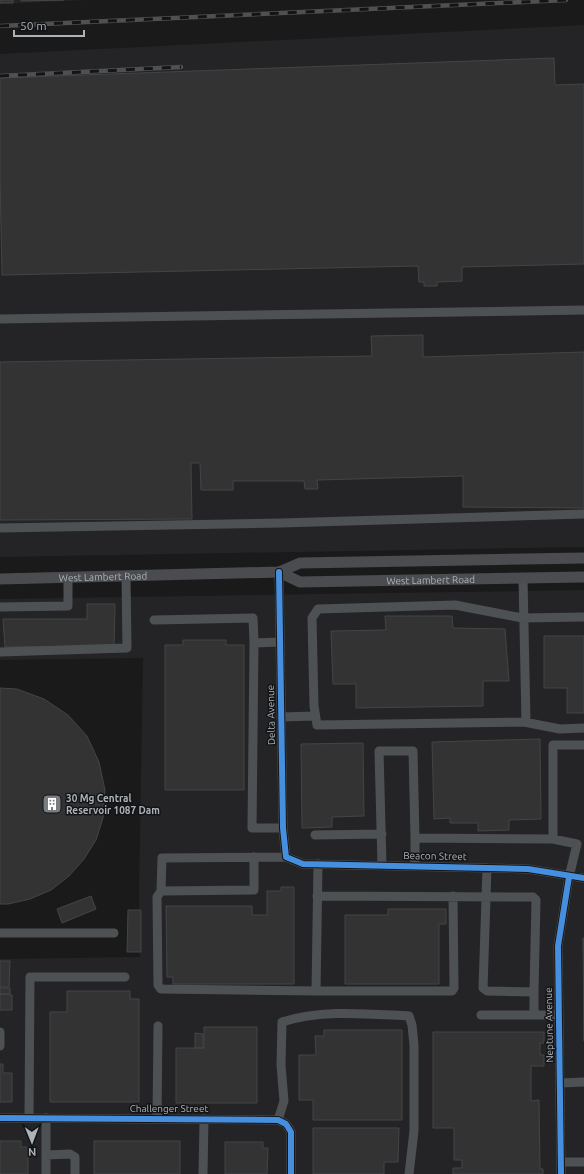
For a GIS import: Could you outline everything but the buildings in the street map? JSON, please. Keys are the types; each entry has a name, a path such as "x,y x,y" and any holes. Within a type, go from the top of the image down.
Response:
{"main road":[{"name":"West Lambert Road","path":"0,579 279,572 300,563 584,558"},
{"name":"West Lambert Road","path":"279,572 300,582 584,577"}],"street":[{"path":"0,319 584,310"},
{"path":"0,528 281,523 584,514"},
{"name":"Delta Avenue","path":"279,572 283,828 286,857"},
{"path":"0,652 127,648 126,576"},
{"path":"0,607 68,606 68,577"},
{"path":"523,578 526,722"},
{"path":"584,617 524,618 455,605 318,609 312,618 314,706 317,725 526,722 560,729 584,728"},
{"path":"154,620 253,618 252,828 283,828"},
{"path":"254,642 280,642"},
{"path":"281,718 316,716"},
{"path":"554,839 553,745 584,745"},
{"path":"382,865 379,751 413,751 415,866"},
{"path":"315,835 382,834"},
{"path":"415,838 554,839 580,845"},
{"name":"Neptune Avenue","path":"561,1174 558,946 569,877 580,845"},
{"path":"161,891 254,890 254,857"},
{"path":"286,857 162,858 161,891 157,897 158,985 161,989 452,991 454,988 453,896"},
{"name":"Beacon Street","path":"286,857 303,864 528,868 569,877 584,878"},
{"path":"316,991 318,864"},
{"path":"487,868 483,988 487,992 534,992"},
{"path":"317,896 533,897 536,900 534,1015"},
{"path":"0,933 114,933"},
{"path":"29,1118 30,977 125,977"},
{"path":"291,1174 291,1132 286,1124 278,1120 284,1101 281,1065 282,1022 295,1018 335,1014 409,1016 412,1025 414,1045 414,1131 409,1174"},
{"path":"482,1015 559,1014"},
{"path":"156,1118 158,1026"},
{"path":"0,1032 0,1046"},
{"path":"560,1083 584,1082"},
{"name":"Challenger Street","path":"0,1118 204,1118 278,1120"},
{"path":"46,1118 46,1174"},
{"path":"203,1174 204,1118"},
{"path":"46,1155 70,1154 75,1157 75,1174"},
{"path":"561,1162 584,1162"}],"shaded area":[{"path":"0,0 88,0 0,4"},
{"path":"584,25 584,547 0,557 0,54"},
{"path":"584,590 584,1174 0,1174 0,959 140,957 139,891 143,658 0,660 0,599"}],"railway":[{"path":"0,26 566,0"},
{"path":"0,76 181,67"}],"cycle path":[{"path":"279,572 283,828 286,857 303,864 528,869 584,878"},
{"path":"561,1174 558,946 569,877"},
{"path":"0,1118 278,1120 286,1124 291,1132 291,1174"}],"place":[{"name":"30 Mg Central Reservoir 1087 Dam","path":"52,804"}]}
